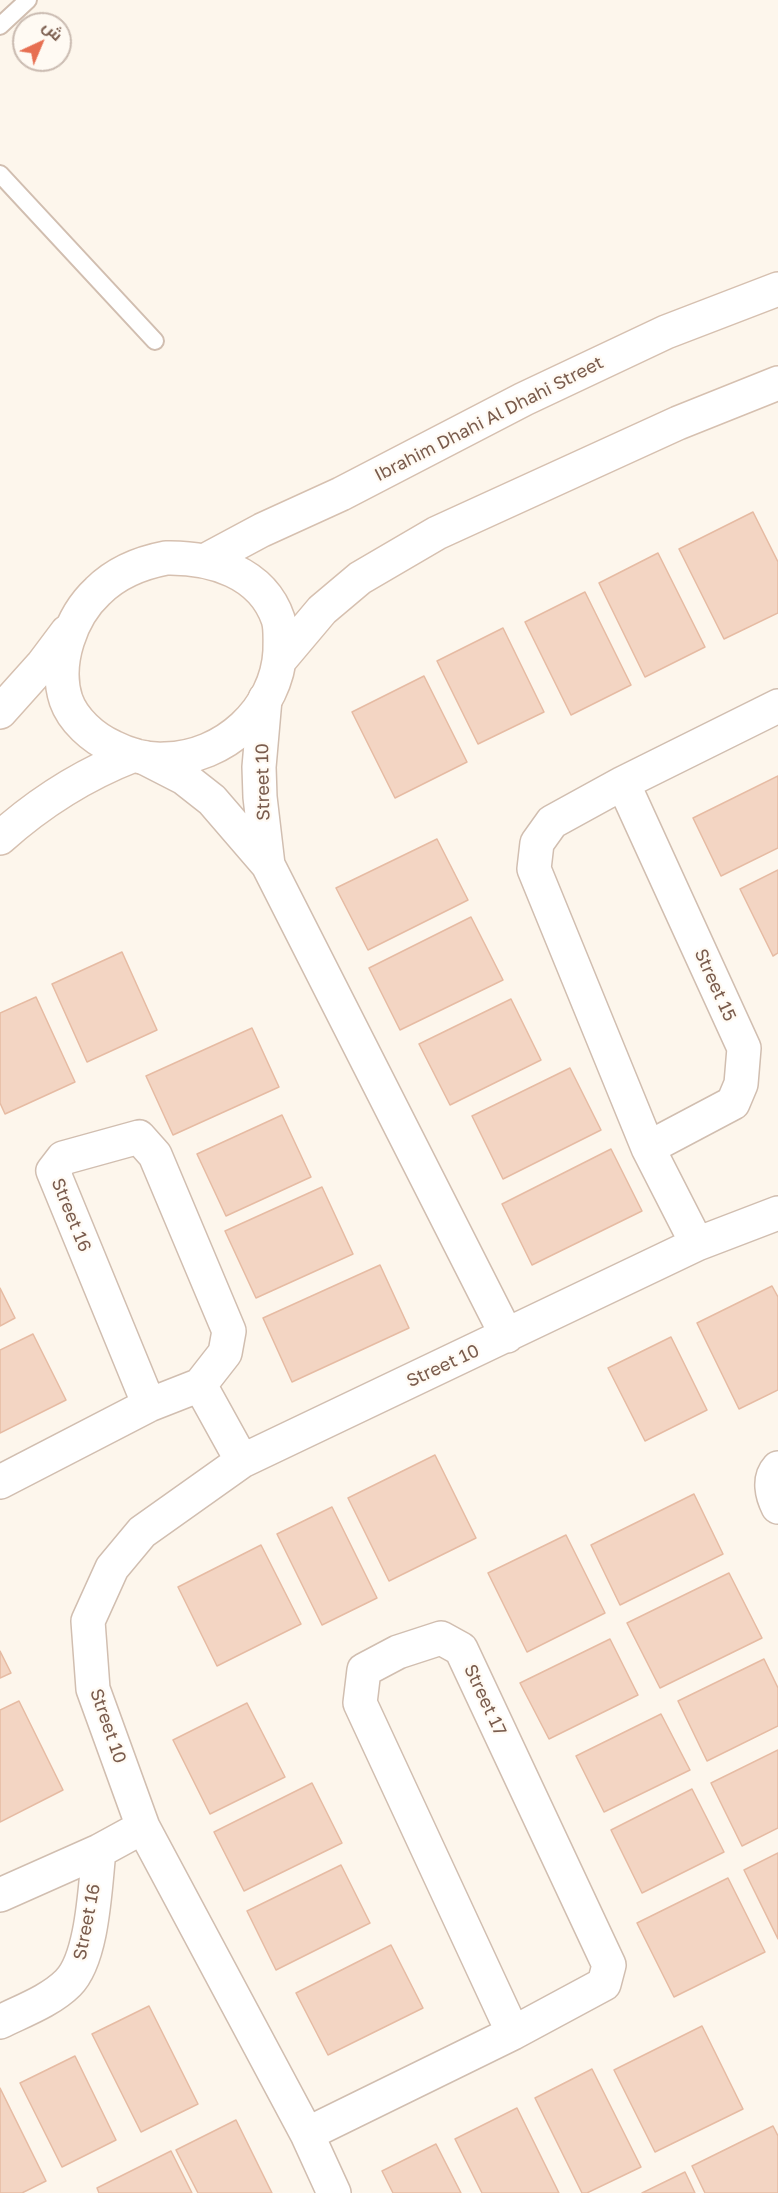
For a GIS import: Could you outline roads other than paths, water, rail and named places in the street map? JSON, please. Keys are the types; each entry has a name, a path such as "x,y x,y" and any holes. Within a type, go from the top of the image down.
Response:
{"street":[{"name":"Ibrahim Dhahi Al Dhahi Street","path":"206,560 585,370 666,332 778,289"},
{"path":"279,661 322,610 360,578 437,533 678,423 778,383"},
{"path":"0,712 43,664 97,591 129,568 166,558 206,560 225,566 258,587 279,620 279,661 274,681 265,699 240,731 214,747 186,757 165,759 139,756 106,744 89,733 66,700 63,681 64,662 74,624"},
{"name":"Street 10","path":"265,699 259,767 268,865"},
{"path":"697,1244 648,1148 534,869 537,843 552,822 623,783 778,706"},
{"path":"0,838 66,789 109,765 139,756"},
{"name":"Street 10","path":"139,756 184,778 212,800 268,865 507,1336"},
{"name":"Street 15","path":"623,783 744,1048 741,1084 733,1103 648,1148"},
{"name":"Street 16","path":"149,1405 53,1171 63,1158 139,1137 155,1155 229,1331 225,1353 200,1385"},
{"name":"Street 10","path":"334,2193 307,2134 143,1827 93,1689 88,1621 112,1568 142,1532 242,1461 697,1244 778,1213"},
{"path":"0,1482 149,1405 200,1385 242,1461"},
{"path":"778,1468 774,1473 772,1494 778,1507"},
{"name":"Street 17","path":"307,2134 513,2033 604,1984 609,1965 461,1649 441,1638 398,1652 364,1670 360,1703 513,2033"},
{"name":"Street 16","path":"0,1895 99,1851 143,1827"},
{"name":"Street 16","path":"0,2022 51,1995 68,1983 82,1961 91,1920 99,1851"}],"lane":[{"path":"0,26 28,0"},
{"path":"0,174 155,341"}]}
